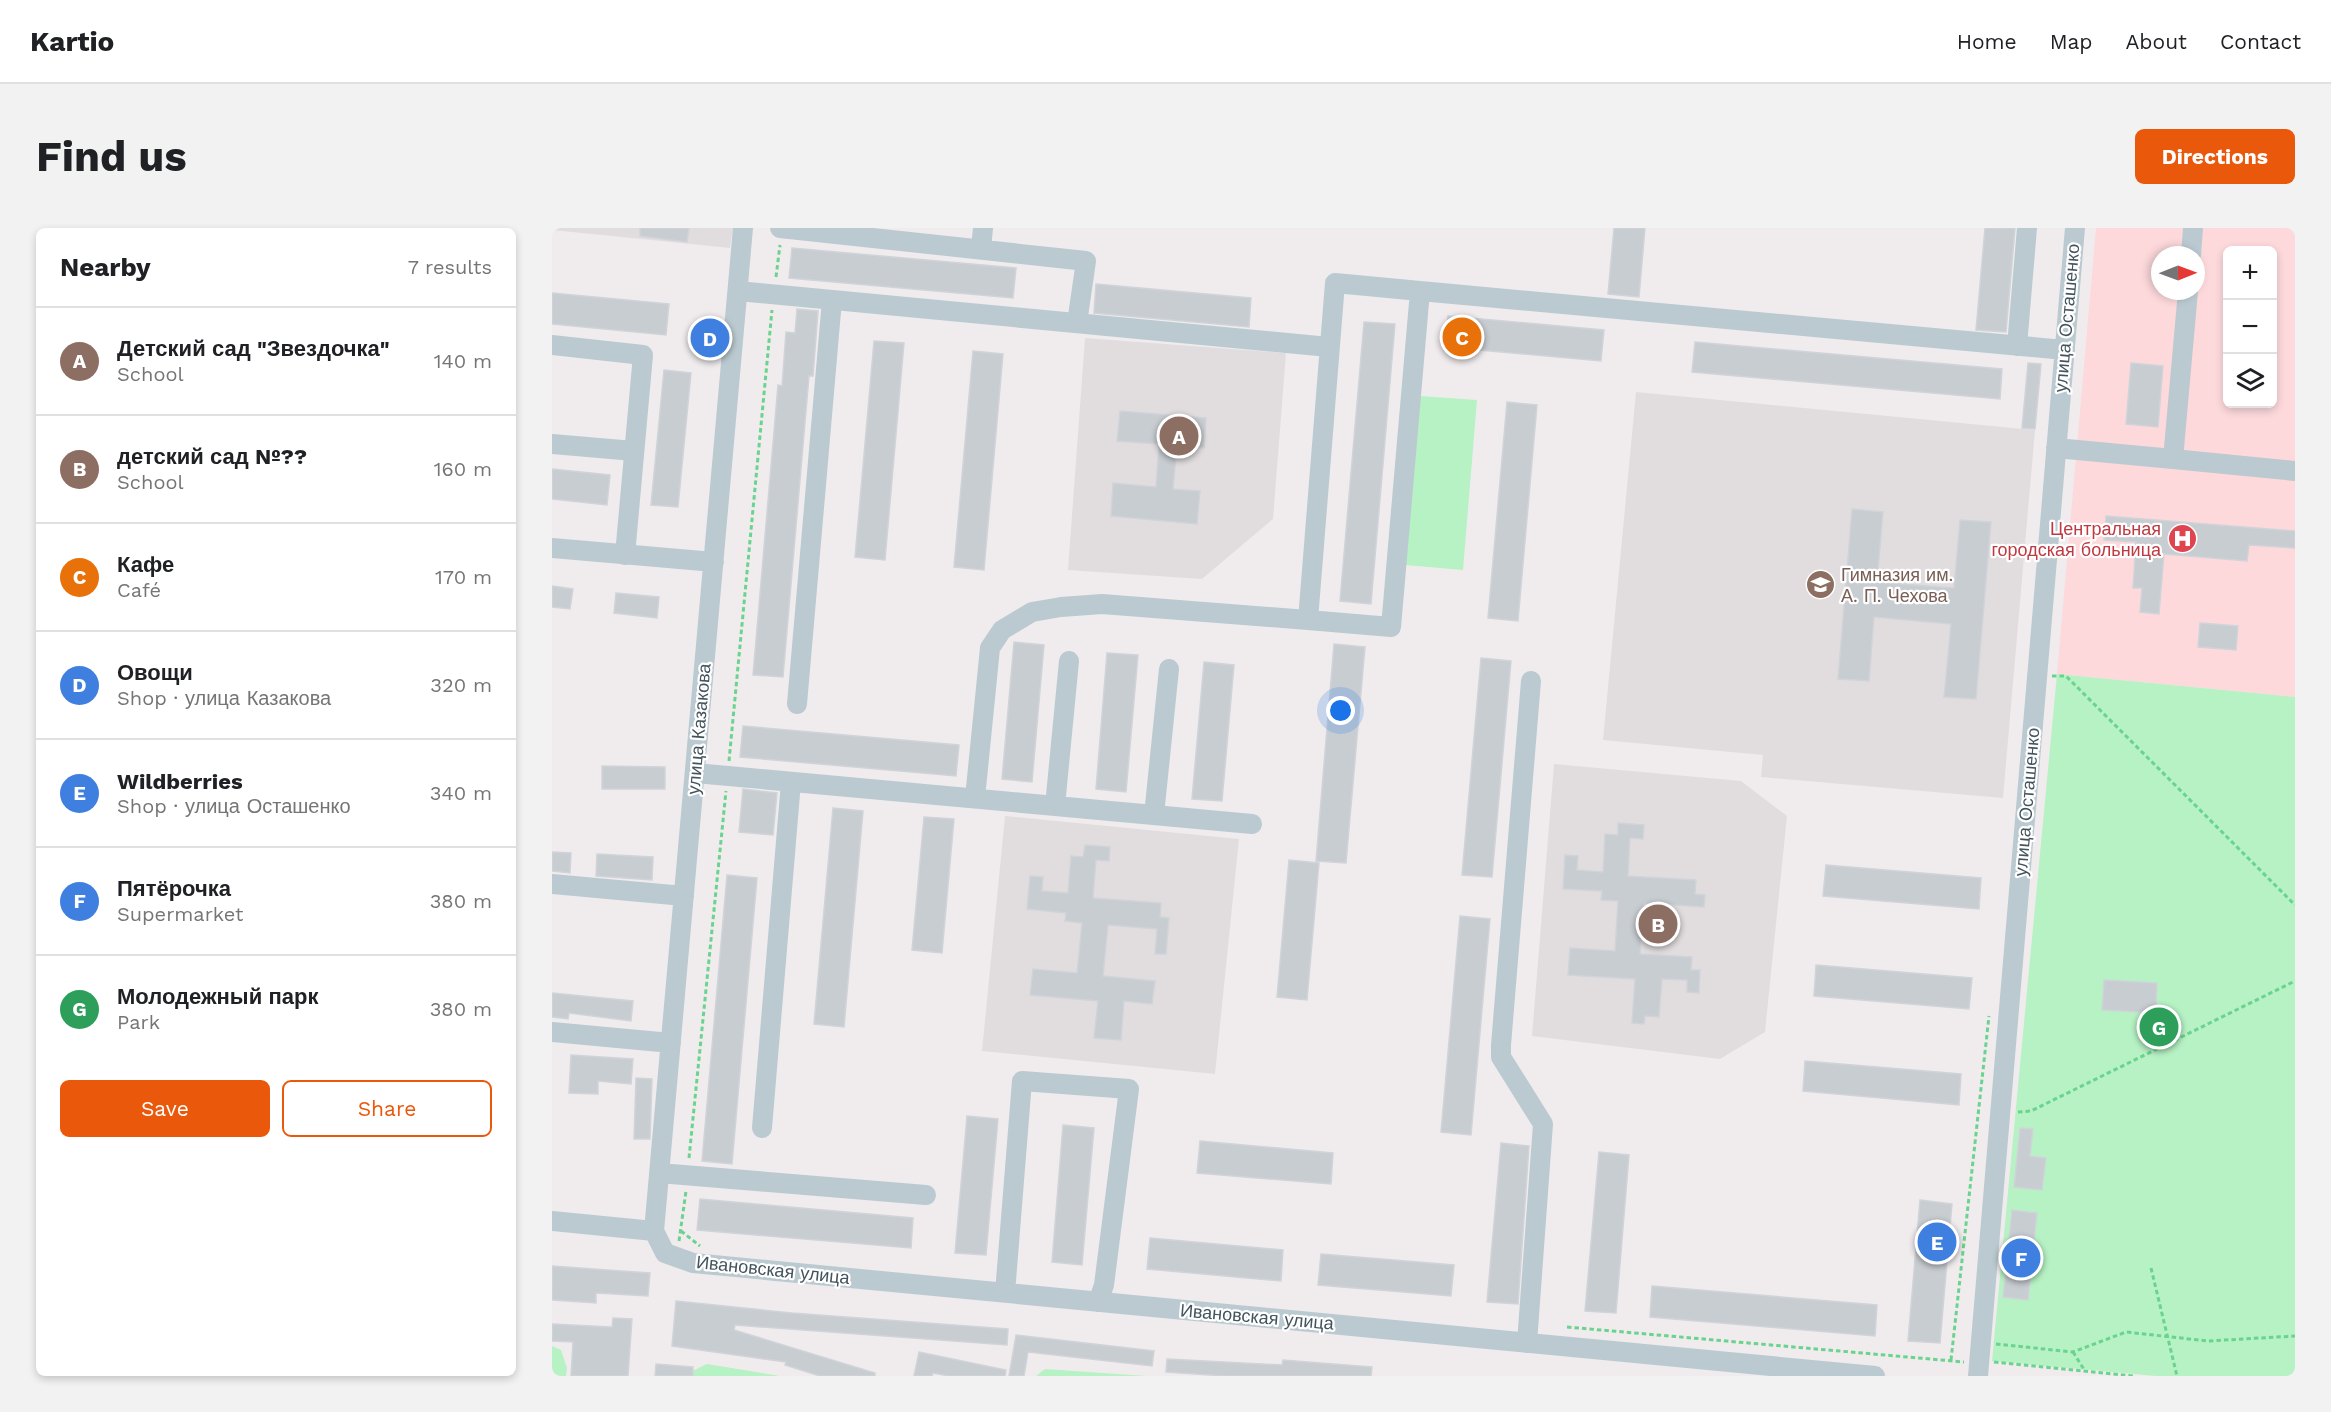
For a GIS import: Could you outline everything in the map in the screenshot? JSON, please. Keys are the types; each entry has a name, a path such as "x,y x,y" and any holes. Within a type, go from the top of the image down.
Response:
{"street":[{"name":"улица Казакова","path":"654,1231 743,228"},
{"path":"781,228 838,231 1086,261 1077,323"},
{"path":"981,249 982,228"},
{"path":"2017,346 2027,228"},
{"name":"улица Осташенко","path":"1984,1369 2001,1112 2075,228"},
{"path":"2192,246 2193,228"},
{"path":"1308,620 1335,283 2065,350"},
{"path":"738,291 1329,347"},
{"path":"975,798 990,648 1002,630 1032,612 1102,604 1390,627 1420,291"},
{"path":"797,704 832,300"},
{"path":"2173,459 2187,300"},
{"path":"552,345 643,355 625,555"},
{"path":"552,444 634,451"},
{"path":"2056,448 2295,471"},
{"path":"552,548 714,562"},
{"path":"1055,806 1069,661"},
{"path":"1154,815 1169,669"},
{"path":"1527,1343 1543,1124 1501,1057 1501,1045 1531,681"},
{"path":"695,773 1252,824"},
{"path":"762,1128 791,782"},
{"path":"552,884 684,896"},
{"path":"552,1032 671,1043"},
{"path":"1005,1293 1022,1081 1130,1089 1104,1285 1098,1302"},
{"path":"659,1173 926,1195"},
{"path":"552,1221 654,1231"},
{"name":"Ивановская улица","path":"654,1231 665,1253 693,1263 1875,1376"}],"path":[{"path":"677,1257 688,1176 781,228"},
{"path":"2066,676 2295,905"},
{"path":"2001,1112 2031,1111 2295,981"},
{"path":"2151,1268 2177,1376"},
{"path":"1991,1344 2073,1352 2126,1332 2208,1341 2295,1336"},
{"path":"2073,1352 2085,1371"},
{"path":"1984,1369 2085,1371 2134,1376"}],"shaded area":[{"path":"552,228 733,228 730,248 552,230"},
{"name":"Центральная городская больница","path":"2096,228 2295,228 2295,697 2057,674"},
{"path":"1085,338 1286,353 1273,519 1202,579 1068,570"},
{"name":"Гимназия им. А. П. Чехова","path":"1636,392 2035,430 2003,798 1761,777 1763,755 1603,740"},
{"path":"1554,764 1741,781 1787,816 1765,1032 1720,1059 1532,1036"},
{"path":"1005,816 1239,839 1215,1074 982,1051"}],"green space":[{"path":"1420,396 1477,400 1463,570 1405,565"},
{"path":"2057,674 2295,697 2295,1376 2156,1376 1992,1361"},
{"path":"552,1346 561,1350 567,1368 566,1376 552,1376"},
{"path":"707,1364 774,1375 779,1376 682,1376"},
{"path":"1045,1369 1146,1376 1036,1376"}],"building":[{"path":"640,228 689,228 687,242 640,236"},
{"path":"1614,228 1645,228 1639,297 1608,294"},
{"path":"1985,228 2015,228 2006,332 1976,330"},
{"path":"792,248 1016,268 1013,298 789,278"},
{"path":"1096,284 1251,298 1249,327 1094,313"},
{"path":"552,293 669,304 666,335 552,324"},
{"path":"797,309 818,311 813,376 809,376 783,677 753,675 778,385 782,386 786,332 795,333"},
{"path":"1448,316 1604,330 1601,361 1445,347"},
{"path":"1364,322 1395,324 1371,604 1340,601"},
{"path":"874,341 904,343 885,560 855,557"},
{"path":"1695,342 2002,369 2000,399 1692,372"},
{"path":"973,351 1003,354 984,570 954,567"},
{"path":"2028,363 2041,364 2035,429 2022,428"},
{"path":"2131,363 2163,366 2158,427 2126,424"},
{"path":"664,370 691,373 678,507 651,505"},
{"path":"1507,402 1537,405 1518,621 1488,618"},
{"path":"1120,411 1206,418 1204,448 1177,445 1173,489 1200,491 1197,524 1111,516 1113,483 1156,487 1159,444 1117,441"},
{"path":"552,469 610,475 607,505 552,499"},
{"path":"1852,509 1883,512 1877,582 1954,588 1960,520 1991,522 1976,699 1944,697 1951,624 1874,617 1869,681 1838,679"},
{"path":"2106,516 2295,531 2295,548 2249,545 2247,561 2164,554 2159,614 2140,612 2142,588 2133,588 2136,542 2104,540"},
{"path":"552,586 573,589 570,609 552,607"},
{"path":"616,593 659,597 657,618 614,613"},
{"path":"2200,623 2238,626 2236,650 2198,647"},
{"path":"1014,642 1044,645 1032,782 1002,779"},
{"path":"1334,644 1365,647 1346,863 1316,861"},
{"path":"1107,653 1138,655 1126,792 1096,789"},
{"path":"1481,658 1511,661 1492,877 1462,875"},
{"path":"1204,662 1234,665 1222,801 1192,799"},
{"path":"743,726 959,745 956,776 740,757"},
{"path":"602,766 665,767 665,789 602,789"},
{"path":"743,789 777,793 773,835 739,832"},
{"path":"833,808 863,811 844,1027 814,1024"},
{"path":"924,817 954,819 942,953 912,950"},
{"path":"1618,823 1644,825 1643,839 1630,838 1628,876 1696,880 1695,894 1705,895 1704,907 1644,903 1640,954 1692,957 1691,970 1700,970 1699,993 1687,992 1687,980 1662,979 1659,1017 1645,1016 1644,1024 1632,1023 1635,979 1568,975 1570,948 1615,951 1618,901 1601,900 1602,891 1563,889 1565,855 1578,856 1577,870 1603,872 1605,834 1618,835"},
{"path":"1085,845 1110,847 1109,861 1096,860 1093,898 1161,903 1160,917 1169,918 1166,954 1155,954 1157,929 1108,925 1103,976 1155,981 1152,1004 1124,1001 1121,1040 1094,1038 1098,1001 1030,995 1033,969 1077,973 1082,923 1065,921 1066,913 1027,909 1030,876 1043,877 1042,891 1068,893 1071,856 1083,857"},
{"path":"552,852 571,853 570,873 552,871"},
{"path":"597,854 653,857 652,880 596,876"},
{"path":"1289,860 1319,863 1307,1000 1277,997"},
{"path":"1826,865 1981,878 1979,909 1823,896"},
{"path":"727,875 757,878 732,1164 702,1161"},
{"path":"1460,916 1490,919 1471,1135 1441,1132"},
{"path":"1816,965 1972,978 1969,1009 1814,996"},
{"path":"2104,980 2157,983 2156,1013 2102,1010"},
{"path":"552,993 633,1001 631,1021 569,1013 568,1019 552,1017"},
{"path":"571,1055 633,1059 631,1084 598,1081 598,1094 569,1093"},
{"path":"1805,1061 1961,1074 1959,1105 1803,1091"},
{"path":"636,1078 652,1079 650,1139 634,1139"},
{"path":"967,1116 998,1119 986,1255 955,1253"},
{"path":"1063,1125 1094,1128 1082,1265 1052,1262"},
{"path":"2020,1128 2033,1129 2030,1156 2046,1158 2042,1190 2014,1187"},
{"path":"1200,1141 1333,1153 1331,1184 1197,1173"},
{"path":"1501,1143 1529,1146 1518,1304 1487,1302"},
{"path":"1599,1152 1629,1155 1616,1313 1585,1311"},
{"path":"700,1199 913,1218 911,1248 697,1230"},
{"path":"1920,1200 1952,1204 1940,1343 1908,1341"},
{"path":"2012,1210 2037,1213 2028,1300 2003,1297"},
{"path":"1150,1238 1283,1250 1281,1281 1147,1269"},
{"path":"1321,1254 1454,1265 1451,1296 1318,1285"},
{"path":"552,1266 650,1273 648,1296 596,1293 596,1303 552,1300"},
{"path":"1652,1286 1877,1305 1875,1336 1650,1317"},
{"path":"676,1301 792,1313 1008,1329 1007,1345 735,1325 734,1330 875,1373 875,1376 820,1376 785,1365 786,1362 672,1346"},
{"path":"613,1318 632,1319 628,1376 571,1376 573,1342 552,1341 552,1324 612,1327"},
{"path":"1016,1335 1154,1351 1152,1366 1028,1352 1024,1376 1009,1376"},
{"path":"919,1352 1006,1370 1005,1376 949,1376 933,1373 932,1376 914,1376"},
{"path":"1167,1359 1282,1365 1283,1360 1372,1367 1371,1376 1225,1376 1166,1372"},
{"path":"656,1364 693,1367 693,1376 655,1376"}],"place":[{"name":"Кафе","path":"1462,337"},
{"name":"Овощи","path":"710,338"},
{"name":"Детский сад \"Звездочка\"","path":"1179,436"},
{"name":"Центральная городская больница","path":"2182,539"},
{"name":"Гимназия им. А. П. Чехова","path":"1820,585"},
{"name":"детский сад №??","path":"1658,924"},
{"name":"Молодежный парк","path":"2159,1027"},
{"name":"Wildberries","path":"1937,1242"},
{"name":"Пятёрочка","path":"2021,1258"}]}
